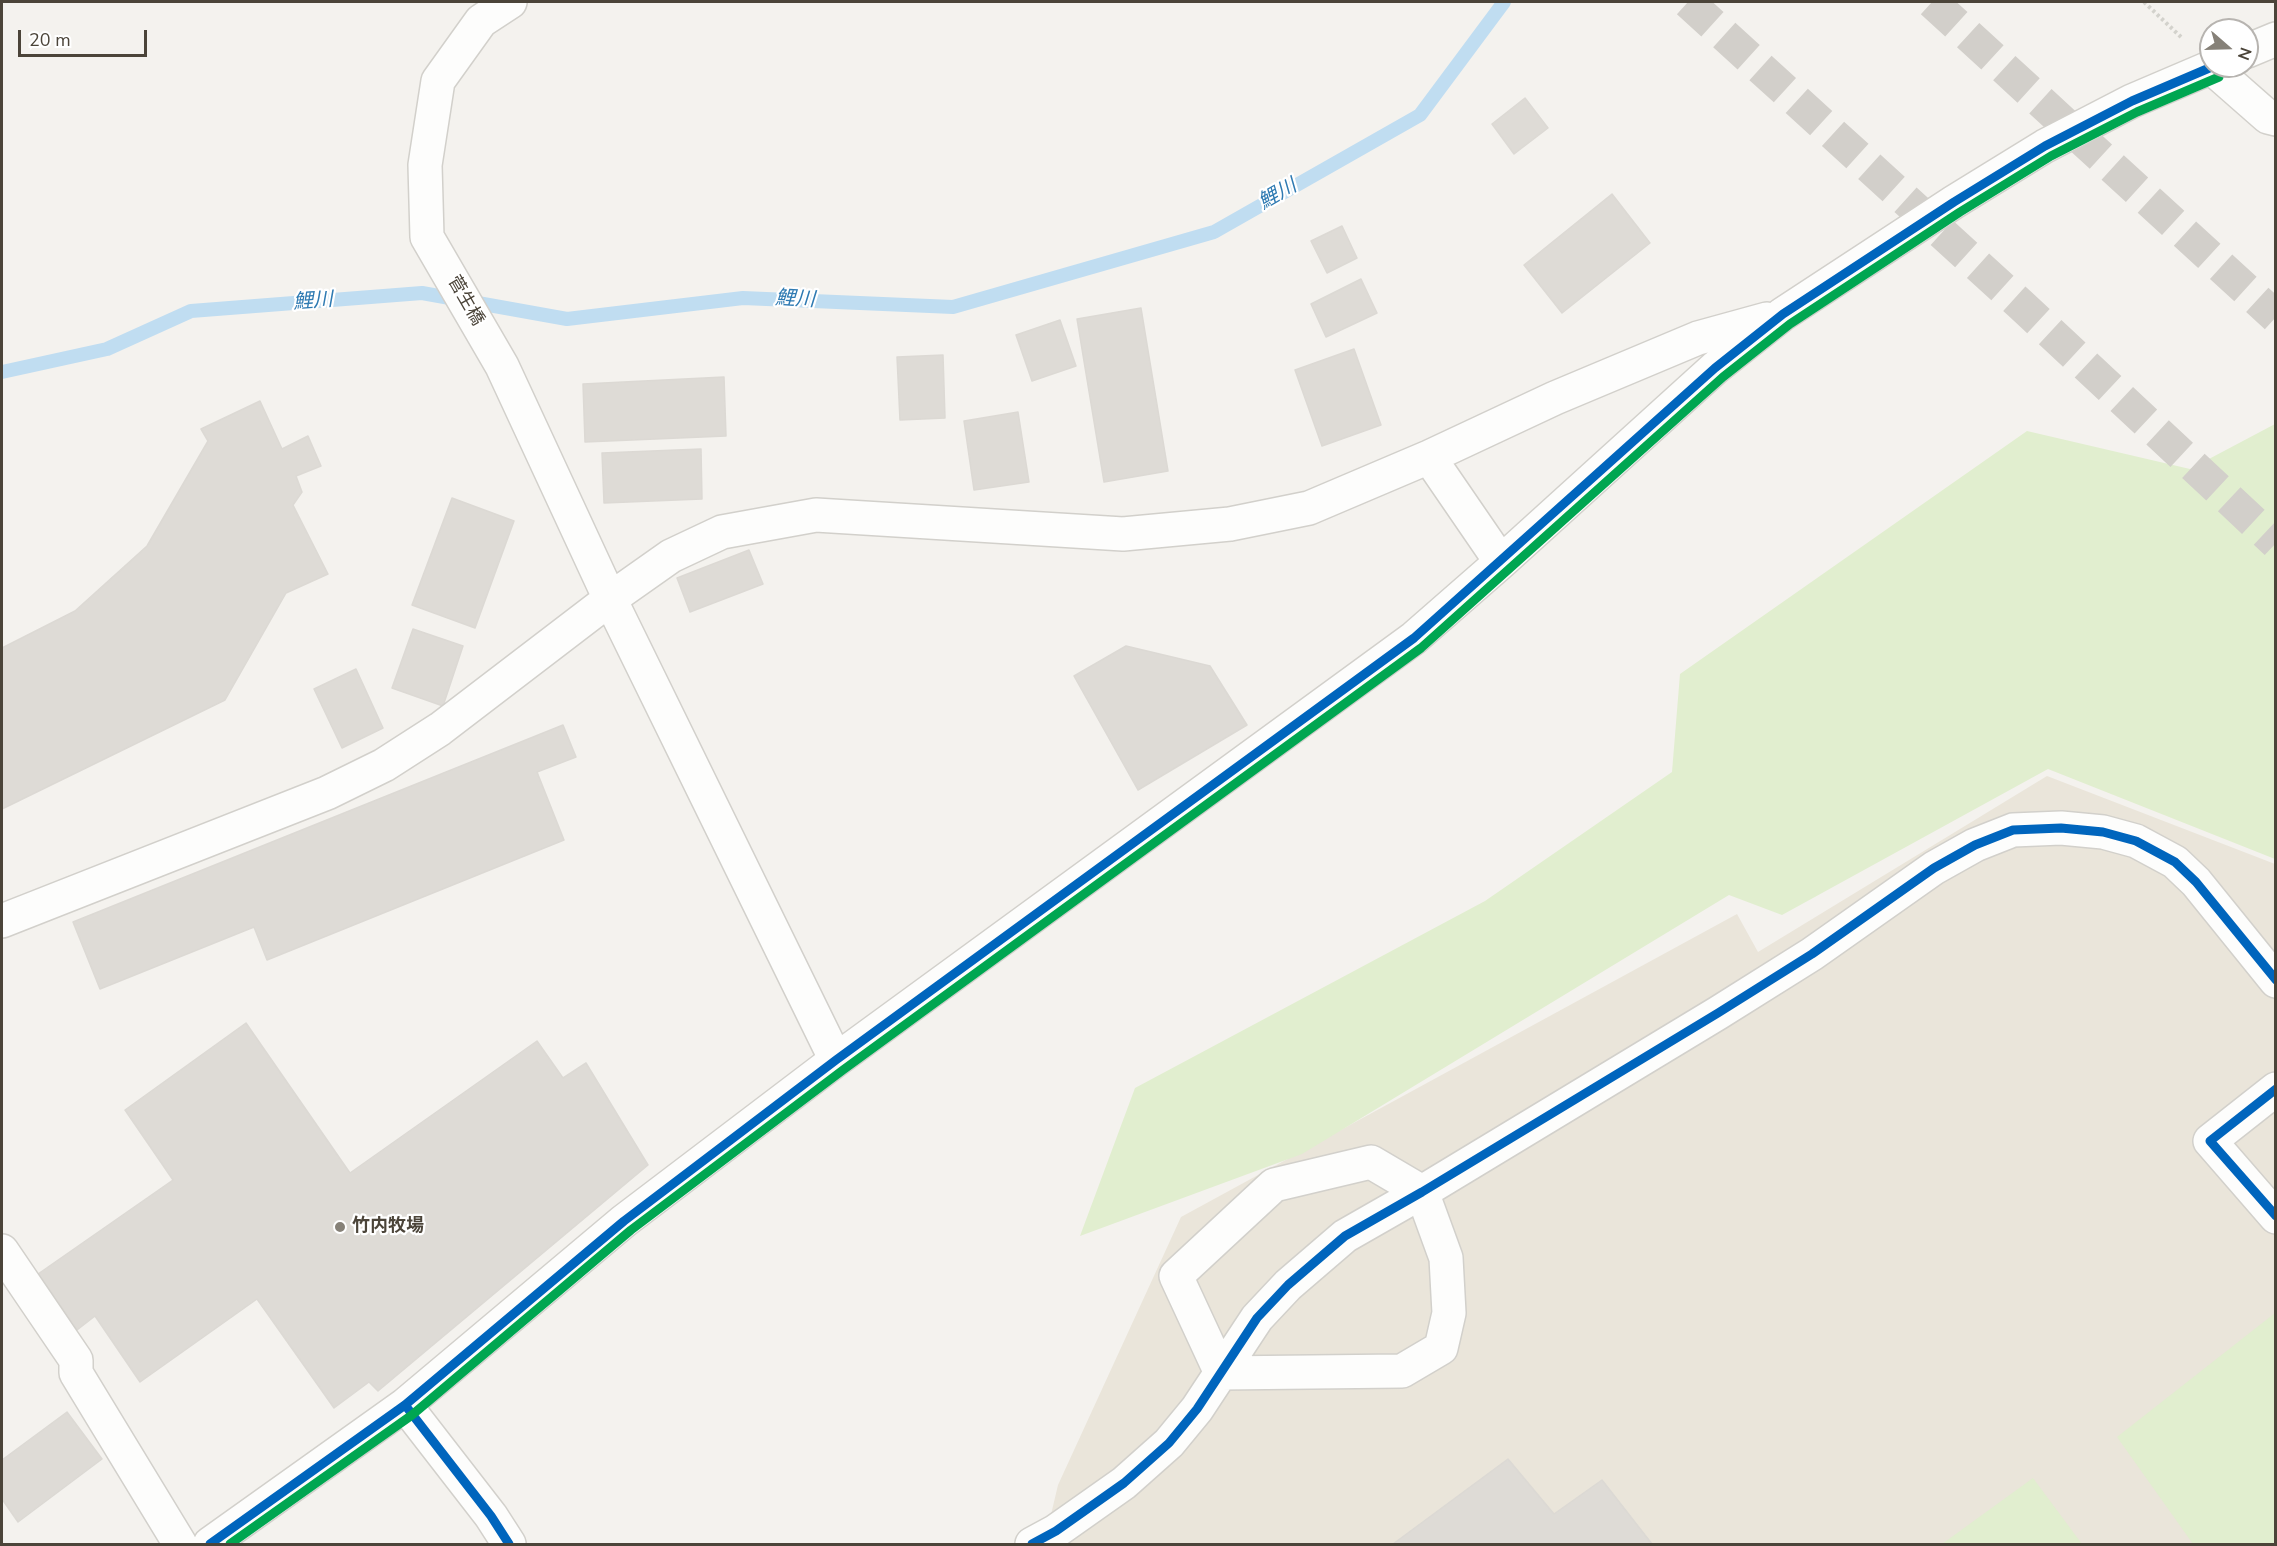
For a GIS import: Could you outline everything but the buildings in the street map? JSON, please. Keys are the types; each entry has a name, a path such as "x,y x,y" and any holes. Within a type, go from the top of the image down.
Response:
{"street":[{"name":"菅生橋","path":"510,2 481,21 438,81 425,165 428,237 502,366 610,599 836,1060"},
{"path":"2259,46 2276,39"},
{"path":"210,1545 405,1405 624,1221 836,1060 1414,638 1715,368 1783,314 1954,202 2045,146 2132,101 2199,73"},
{"path":"2225,78 2268,117 2276,119"},
{"path":"2,921 327,793 384,765 440,729 610,599 671,556 722,532 816,515 1123,534 1230,524 1309,508 1429,457 1555,398 1698,338 1783,314"},
{"path":"1429,457 1501,562"},
{"path":"1032,1545 1056,1531 1124,1483 1169,1443 1197,1409 1257,1318 1288,1285 1345,1236 1422,1192 1812,954 1934,867 1975,845 2013,830 2061,828 2103,832 2136,841 2175,862 2196,882 2276,981"},
{"path":"2276,1089 2210,1141 2276,1216"},
{"path":"1371,1162 1422,1192 1446,1258 1449,1313 1441,1348 1402,1371 1221,1373 1176,1276 1274,1185 1371,1162"},
{"path":"2,1251 76,1360 76,1373 180,1545"},
{"path":"405,1405 491,1516 509,1545"}],"path":[{"path":"2144,2 2199,54"}],"shaded area":[{"path":"2047,776 2275,864 2275,1544 1044,1544 1058,1485 1181,1217 1737,914 1758,952"}],"green space":[{"path":"2275,424 2275,859 2048,769 1782,915 1729,895 1302,1154 1080,1236 1135,1088 1485,901 1672,772 1680,674 2027,431 2190,469"},
{"path":"2275,1313 2275,1544 2193,1544 2117,1437"},
{"path":"2033,1478 2082,1544 1942,1544"}],"waterway":[{"name":"鯉川","path":"2,372 107,349 191,311 422,293 567,319 743,298 953,307 1214,232 1420,115 1504,2"}],"tunnel":[{"path":"1688,2 2019,303 2276,543"},
{"path":"1932,2 2276,317"}],"transit line":[{"path":"210,1544 405,1405 624,1221 836,1060 1414,638 1715,368 1783,314 1954,202 2045,146 2132,101 2199,72"},
{"path":"230,1544 412,1415 631,1230 843,1070 1421,648 1723,377 1790,324 1960,212 2051,156 2137,112 2217,78"},
{"path":"1032,1544 1056,1531 1124,1483 1169,1443 1197,1409 1257,1318 1288,1285 1345,1236 1718,1013 1812,954 1934,868 1975,845 2013,830 2061,828 2103,832 2136,841 2175,862 2196,882 2276,980"},
{"path":"2276,1089 2210,1141 2276,1216"},
{"path":"405,1405 491,1516 509,1544"}],"place":[{"name":"竹内牧場","path":"340,1227"}]}
